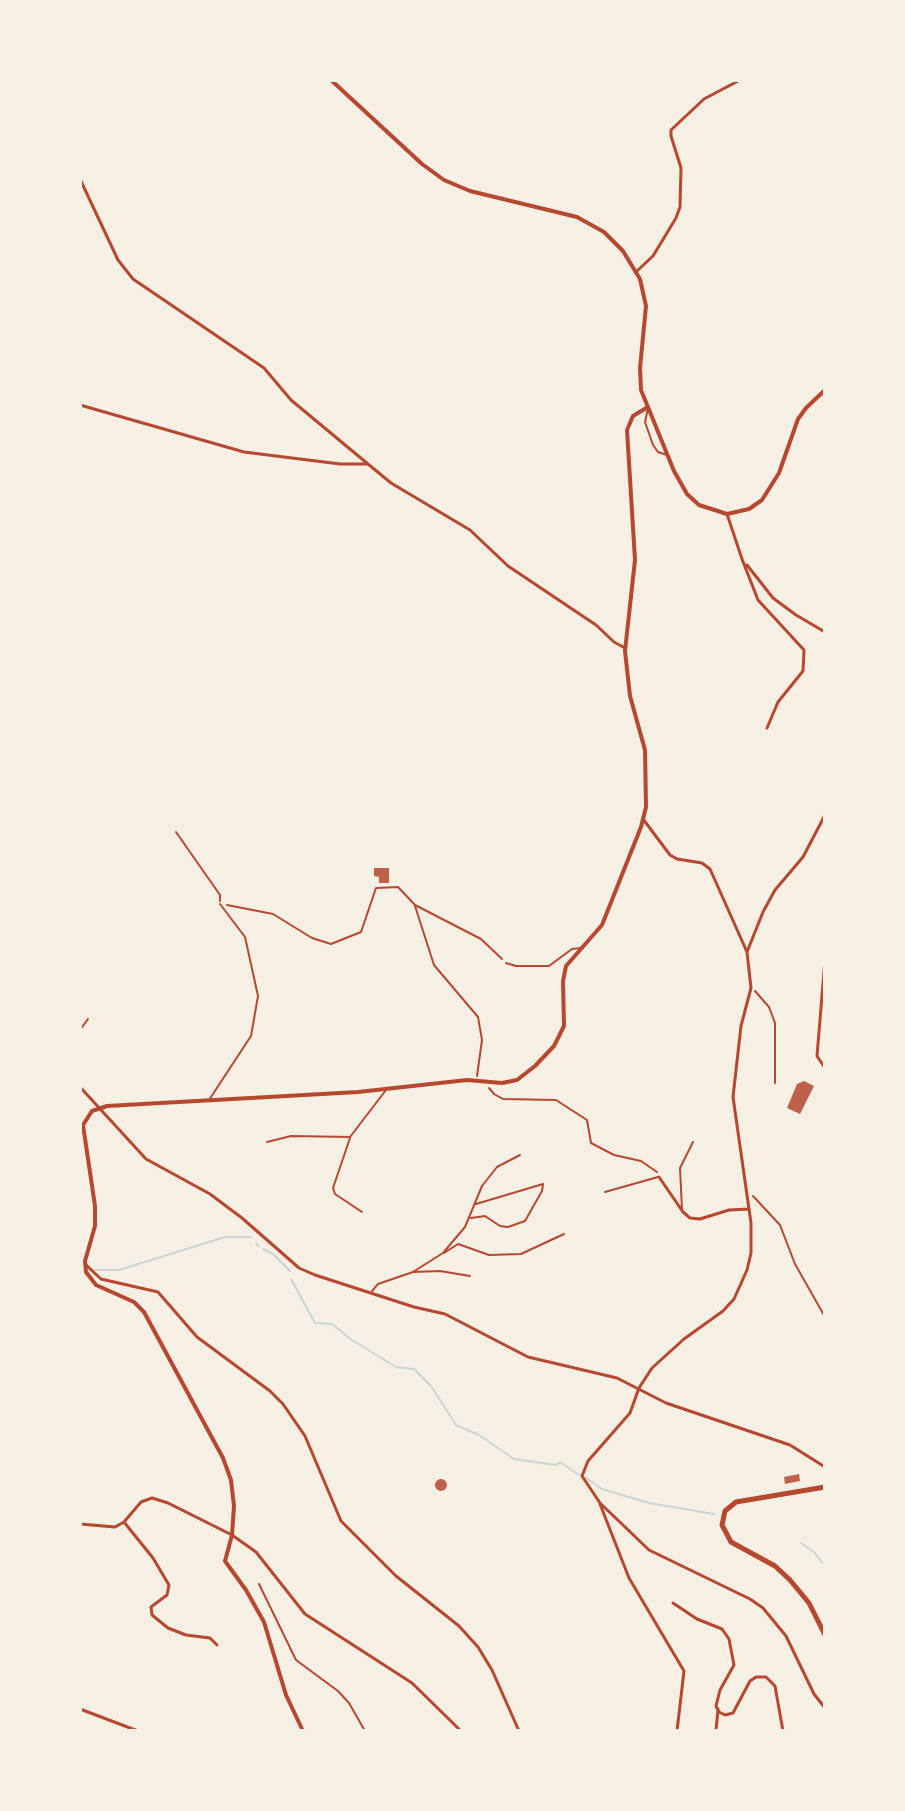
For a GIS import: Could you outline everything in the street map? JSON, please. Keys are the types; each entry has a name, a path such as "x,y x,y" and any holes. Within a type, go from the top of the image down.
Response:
{"main road":[{"path":"825,1487 736,1502 725,1511 722,1525 731,1542 775,1566 790,1580 809,1603 825,1635"}],"street":[{"path":"331,80 444,180 470,191 561,211 586,221 616,243 637,271 646,306 641,390 667,455 693,501 706,509 727,514 749,509 768,494 779,473 798,419 825,390"},
{"path":"637,271 653,256 680,207 681,164 671,130 704,99 740,80"},
{"path":"80,179 118,260 133,279 264,368 291,400 391,483 470,530 508,566 625,648"},
{"path":"80,405 244,452 340,464 368,464"},
{"path":"303,1731 286,1695 264,1622 225,1561 232,1535 234,1495 228,1469 144,1312 134,1302 91,1282 85,1264 95,1217 83,1130 85,1119 98,1108 476,1080 502,1083 517,1080 554,1046 564,1026 564,973 570,960 597,933 604,920 643,819 647,794 646,759 630,696 625,648 635,560 627,430 633,416 648,407"},
{"path":"727,514 758,600 804,650 803,671 778,702 767,728"},
{"path":"742,559 773,598 825,632"},
{"path":"747,952 775,890 803,857 825,815"},
{"path":"643,819 670,855 702,863 710,869 747,952 751,988 741,1026 733,1097 749,1209 751,1253 734,1299 652,1368 639,1388 630,1413 584,1468 583,1481 600,1503 649,1550 763,1608 786,1636 814,1694 825,1708"},
{"path":"825,959 817,1056 825,1068"},
{"path":"80,1087 146,1159 210,1194 299,1268 414,1307 445,1314 513,1350 536,1359 593,1370 639,1388 666,1403 790,1445 825,1467"},
{"path":"659,1177 690,1218 700,1219 729,1210 749,1209"},
{"path":"85,1264 101,1279 158,1292 197,1337 283,1404 305,1436 341,1521 422,1599 459,1626 478,1647 492,1670 519,1731"},
{"path":"80,1524 110,1527 124,1522 141,1502 152,1498 232,1535 256,1552 305,1614 406,1679 461,1731"},
{"path":"600,1503 629,1578 684,1671 677,1731"},
{"path":"124,1522 153,1558 169,1585 167,1595 151,1607 152,1615 168,1628 186,1635 210,1638 217,1645"},
{"path":"673,1603 697,1619 722,1629 729,1639 734,1665 720,1690 716,1731"},
{"path":"718,1709 725,1715 733,1713 750,1681 759,1676 766,1677 775,1686 783,1731"},
{"path":"80,1709 138,1731"}],"lane":[{"path":"648,407 645,422 653,445 658,452 667,455"},
{"path":"209,1100 251,1036 258,996 245,937 220,904"},
{"path":"506,963 549,966 572,949 581,948"},
{"path":"80,1030 88,1019"},
{"path":"362,1212 335,1194 333,1188 350,1137 387,1088"},
{"path":"267,1142 291,1136 350,1137"},
{"path":"683,1212 680,1168 693,1142"},
{"path":"371,1292 378,1284 413,1272 443,1253 471,1218 482,1186 497,1167 520,1155"},
{"path":"605,1192 659,1177"},
{"path":"471,1218 485,1216 500,1226 516,1226 530,1216 543,1184 476,1204"},
{"path":"443,1253 448,1253 458,1244 489,1255 521,1254 564,1234"},
{"path":"413,1272 440,1271 470,1276"},
{"path":"259,1584 296,1660 338,1691 349,1703 365,1731"}],"path":[{"path":"176,832 220,895 220,904 273,914 312,938 331,944 361,932 376,888 398,887 415,905 481,939 506,963"},
{"path":"415,905 434,965 478,1017 482,1040 476,1080"},
{"path":"751,988 769,1007 775,1023 775,1083"},
{"path":"487,1080 490,1090 503,1099 556,1100 578,1112 587,1120 591,1143 614,1155 652,1166 659,1177"},
{"path":"753,1196 780,1225 795,1264 825,1317"}],"building":[{"path":"374,868 389,868 389,883 379,883 379,877 374,876"},
{"path":"804,1081 814,1086 800,1114 787,1108 797,1084"},
{"path":"799,1474 800,1481 785,1484 784,1477"},
{"path":"441,1479 447,1485 441,1491 435,1485"}],"waterway":[{"path":"91,1270 119,1270 225,1237 251,1237"},
{"path":"256,1243 259,1246"},
{"path":"263,1249 273,1254 290,1271"},
{"path":"291,1279 315,1323 332,1324 396,1367 414,1369 431,1386 456,1425 479,1435 514,1459 556,1465 560,1462 579,1475"},
{"path":"586,1478 602,1489 649,1503 714,1514"},
{"path":"801,1543 814,1552 825,1566"}]}
